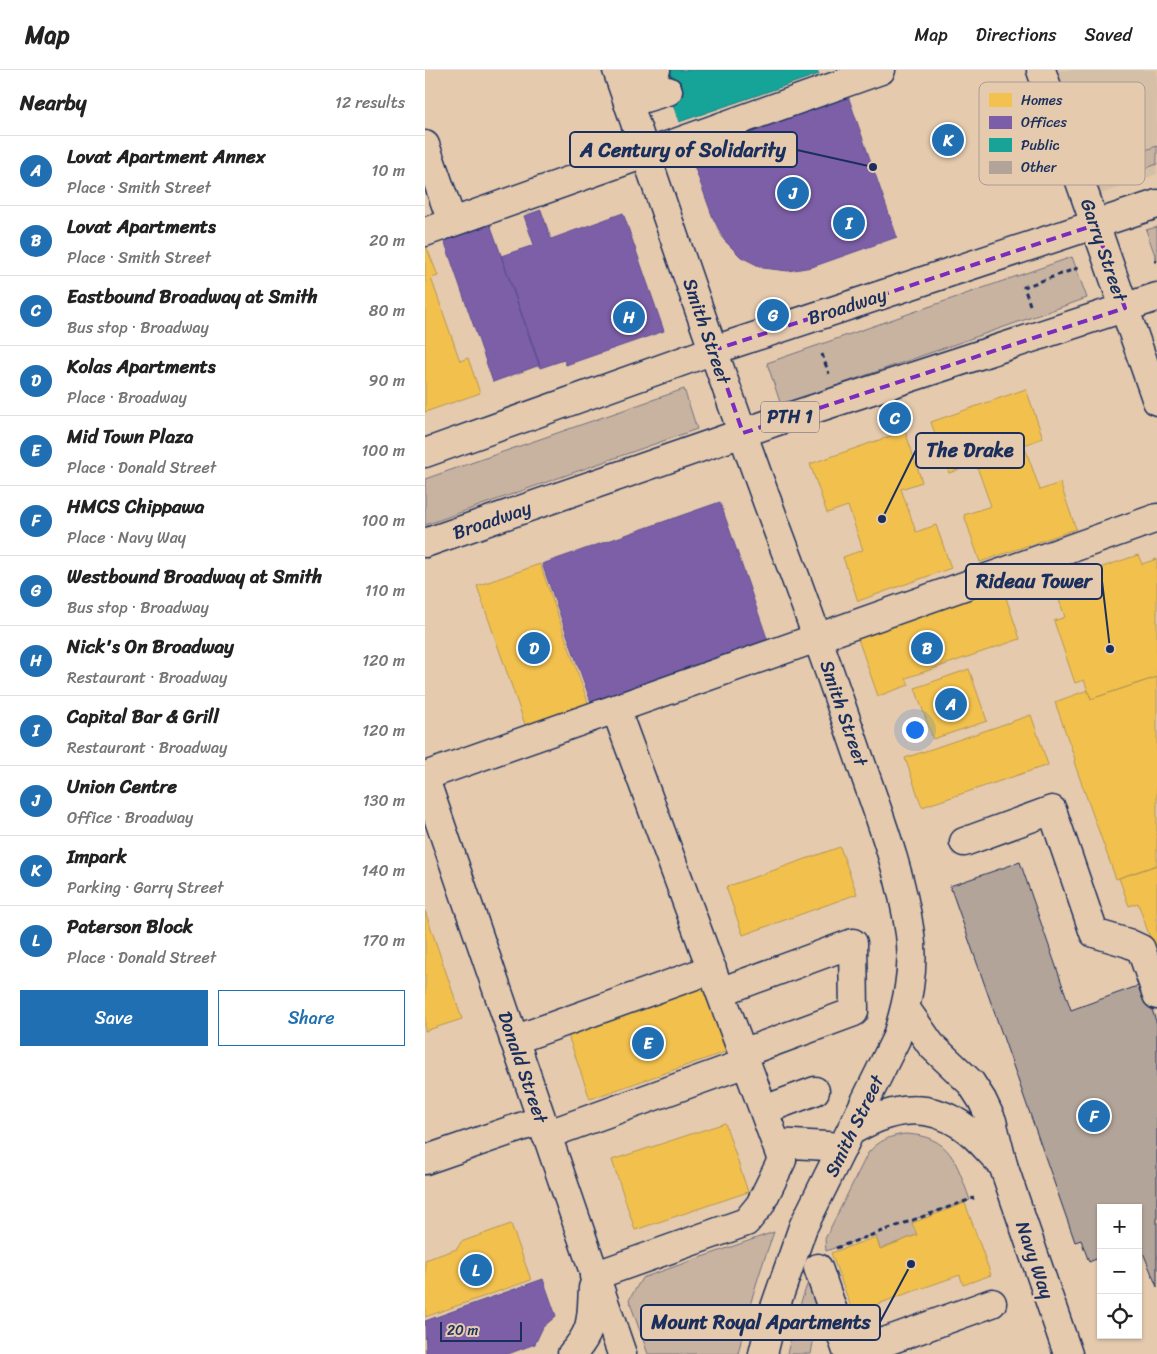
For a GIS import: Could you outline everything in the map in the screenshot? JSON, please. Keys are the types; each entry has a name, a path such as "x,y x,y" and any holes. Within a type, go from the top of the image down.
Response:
{"main road":[{"path":"425,232 645,153 832,78 881,70"},
{"name":"Garry Street","path":"1041,70 1045,82"},
{"path":"622,85 662,80"},
{"name":"Smith Street","path":"622,85 743,433 818,637 890,850 906,907 911,938 911,966 906,1009 889,1054 803,1227 774,1310 763,1354"},
{"path":"425,145 452,222"},
{"name":"Garry Street","path":"1081,185 1155,393"},
{"name":"Broadway","path":"425,452 714,350 1157,204"},
{"name":"Broadway","path":"425,543 743,433 1157,297"},
{"path":"425,778 502,749 570,734 616,710 1157,518"},
{"path":"572,1354 588,1334 591,1320 594,1276 746,1222 760,1205 782,1160 616,710"},
{"name":"Donald Street","path":"425,778 621,1354"},
{"path":"964,842 1052,810 1094,933 1141,949 1157,995"},
{"path":"425,1160 543,1127 745,1058 854,1012 853,943 513,1040"},
{"name":"Navy Way","path":"906,1009 931,1045 971,1083 992,1121 1003,1165 1068,1354"},
{"path":"764,1110 815,1091"},
{"path":"776,1143 847,1139 873,1118 905,1110 922,1110 949,1118 961,1125 971,1132 1003,1165"},
{"path":"826,1258 849,1354 993,1303"}],"path":[{"path":"1030,306 1023,287 1081,266"},
{"path":"826,1258 974,1198"}],"highlighted area":[{"path":"1095,225 1125,308 743,433 714,350"}],"shaded area":[{"path":"1041,70 1157,70 1157,174 1145,178 1145,82 1045,82"},
{"path":"1157,146 1157,164 1145,169 1145,150"},
{"path":"1081,185 1126,185 1086,199"},
{"path":"1157,227 1157,261 1146,230"},
{"path":"1072,257 1087,298 781,405 767,363"},
{"path":"684,389 697,429 425,525 425,479"},
{"path":"905,1134 933,1140 942,1146 955,1163 970,1200 912,1220 917,1235 880,1249 875,1234 826,1251 825,1239 868,1153 885,1140"},
{"path":"774,1232 754,1292 738,1354 648,1354 629,1300 642,1278"},
{"path":"811,1274 823,1308 814,1336 811,1354 787,1354 797,1313"}],"building: Homes":[{"path":"425,243 438,276 431,278 460,361 468,358 480,393 425,412"},
{"path":"1026,389 1043,438 1024,445 1040,490 1060,483 1076,529 980,562 964,515 991,506 976,464 949,473 931,422"},
{"path":"905,431 922,482 901,489 916,532 936,525 951,568 858,601 843,557 863,550 848,506 827,513 810,464"},
{"path":"1138,555 1142,564 1157,559 1157,677 1091,699 1084,680 1075,683 1054,621 1065,617 1057,594 1082,585 1079,575"},
{"path":"540,564 591,711 528,733 477,586"},
{"path":"1002,586 1020,639 906,678 909,685 878,696 857,636"},
{"path":"969,669 987,721 933,739 915,688"},
{"path":"1157,677 1157,865 1116,879 1074,762 1075,759 1055,702 1088,690 1091,699"},
{"path":"1031,715 1048,765 922,807 905,758"},
{"path":"840,847 857,894 743,935 726,887"},
{"path":"1157,865 1157,958 1138,903 1129,906 1119,878"},
{"path":"425,911 462,1019 425,1031"},
{"path":"706,987 728,1051 590,1099 568,1035"},
{"path":"725,1123 748,1192 635,1230 612,1160"},
{"path":"965,1203 991,1275 963,1285 960,1275 894,1298 876,1305 880,1315 857,1323 831,1253 876,1237 880,1249 917,1235 912,1223"},
{"path":"511,1224 531,1280 425,1317 425,1260 457,1249 461,1242"}],"building: Offices":[{"path":"847,93 897,237 812,267 788,271 763,268 741,257 724,240 713,218 688,149"},
{"path":"541,210 551,239 623,213 664,331 566,365 564,360 540,368 501,256 534,245 524,216"},
{"path":"489,221 540,365 493,382 443,237"},
{"path":"720,502 769,644 592,705 542,564"},
{"path":"543,1279 556,1316 543,1327 535,1344 508,1354 426,1354 425,1321"}],"building: Public":[{"path":"661,70 817,70 819,74 679,122"}],"building: Other":[{"path":"1020,862 1071,1010 1143,984 1157,1024 1157,1287 1142,1250 1142,1204 1097,1204 1097,1259 1089,1262 1081,1240 1075,1242 950,886"}],"place":[{"name":"Impark","path":"948,140"},
{"name":"A Century of Solidarity","path":"873,167"},
{"name":"Union Centre","path":"793,193"},
{"name":"Capital Bar & Grill","path":"849,223"},
{"name":"Westbound Broadway at Smith","path":"773,315"},
{"name":"Nick's On Broadway","path":"629,317"},
{"name":"Eastbound Broadway at Smith","path":"895,418"},
{"name":"The Drake","path":"882,519"},
{"name":"Kolas Apartments","path":"534,648"},
{"name":"Lovat Apartments","path":"927,648"},
{"name":"Rideau Tower","path":"1110,649"},
{"name":"Lovat Apartment Annex","path":"951,704"},
{"name":"Mid Town Plaza","path":"648,1043"},
{"name":"HMCS Chippawa","path":"1094,1116"},
{"name":"Mount Royal Apartments","path":"911,1264"},
{"name":"Paterson Block","path":"476,1270"}]}
